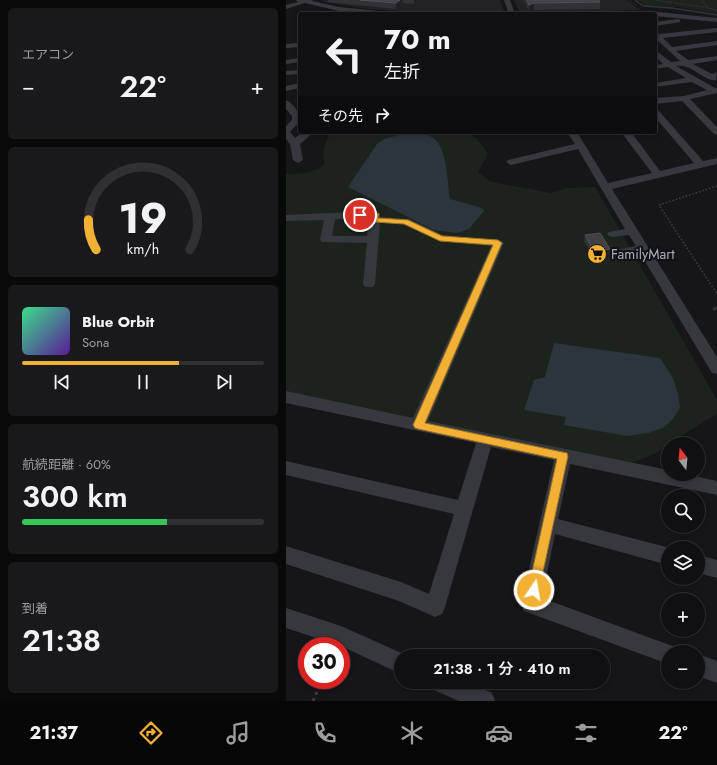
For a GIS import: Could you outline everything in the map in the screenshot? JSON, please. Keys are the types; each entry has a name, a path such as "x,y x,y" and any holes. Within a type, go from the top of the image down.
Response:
{"street":[{"path":"286,7 305,0 339,8 366,12"},
{"path":"507,0 511,12"},
{"path":"657,13 669,13 717,20"},
{"path":"657,19 678,21 717,29"},
{"path":"657,24 678,21"},
{"path":"657,35 717,29"},
{"path":"657,36 686,62 713,78 717,74"},
{"path":"671,49 717,43"},
{"path":"286,46 297,47"},
{"path":"286,51 297,47"},
{"path":"657,54 669,65 715,90"},
{"path":"657,67 717,58"},
{"path":"286,62 298,60"},
{"path":"286,73 298,72"},
{"path":"657,85 693,79"},
{"path":"657,100 684,98 715,90"},
{"path":"292,91 291,106 296,116 296,120 286,132 295,144 298,160"},
{"path":"684,98 717,132"},
{"path":"657,114 700,165"},
{"path":"295,144 307,134"},
{"path":"573,134 717,369"},
{"path":"627,134 658,175"},
{"path":"512,162 580,146"},
{"path":"605,187 717,161"},
{"path":"286,218 375,214 369,284"},
{"path":"330,216 326,240 373,239"},
{"path":"375,220 405,222 440,238 498,243 418,425"},
{"path":"613,234 632,231"},
{"path":"621,252 643,249"},
{"path":"286,397 717,488"},
{"path":"286,555 402,592 435,607 485,439"},
{"path":"563,456 531,604 661,651"},
{"path":"286,468 464,509"},
{"path":"548,524 661,554"},
{"path":"705,566 717,570"},
{"path":"286,618 341,636 394,660"},
{"path":"705,668 717,672"},
{"path":"457,689 484,701"}],"path":[{"path":"656,0 698,5 717,10"},
{"path":"702,0 705,5 710,8"},
{"path":"717,186 659,205 717,294"},
{"path":"313,701 318,689"}],"shaded area":[{"path":"324,0 500,0 504,11 414,12 368,9 323,2"},
{"path":"514,0 626,0 641,10 563,12 519,11"},
{"path":"638,0 717,0 717,14 680,7 646,6"},
{"path":"330,134 470,134 477,139 488,154 478,172 491,182 551,193 567,188 595,187 717,400 717,414 679,437 661,437 661,450 625,466 286,392 286,174 312,172 321,167 325,164 323,156 324,148"},
{"path":"402,134 424,134 436,140 446,164 450,199 482,208 484,211 469,229 457,233 434,230 348,187 377,144 384,139"},
{"path":"554,343 660,358 673,378 678,394 680,408 672,420 663,428 648,433 627,436 564,425 566,417 524,410 534,380 545,377"}],"building":[{"path":"360,0 400,0 396,3"},
{"path":"527,0 599,0 600,2 534,3 529,5"},
{"path":"600,233 610,249 594,252 585,235"}],"waterway":[{"path":"635,0 643,6 672,8 717,15"}],"place":[{"name":"FamilyMart","path":"597,254"}],"route":[{"path":"360,215 375,214 375,220 405,222 440,238 498,243 418,425 563,456 534,590"}]}
